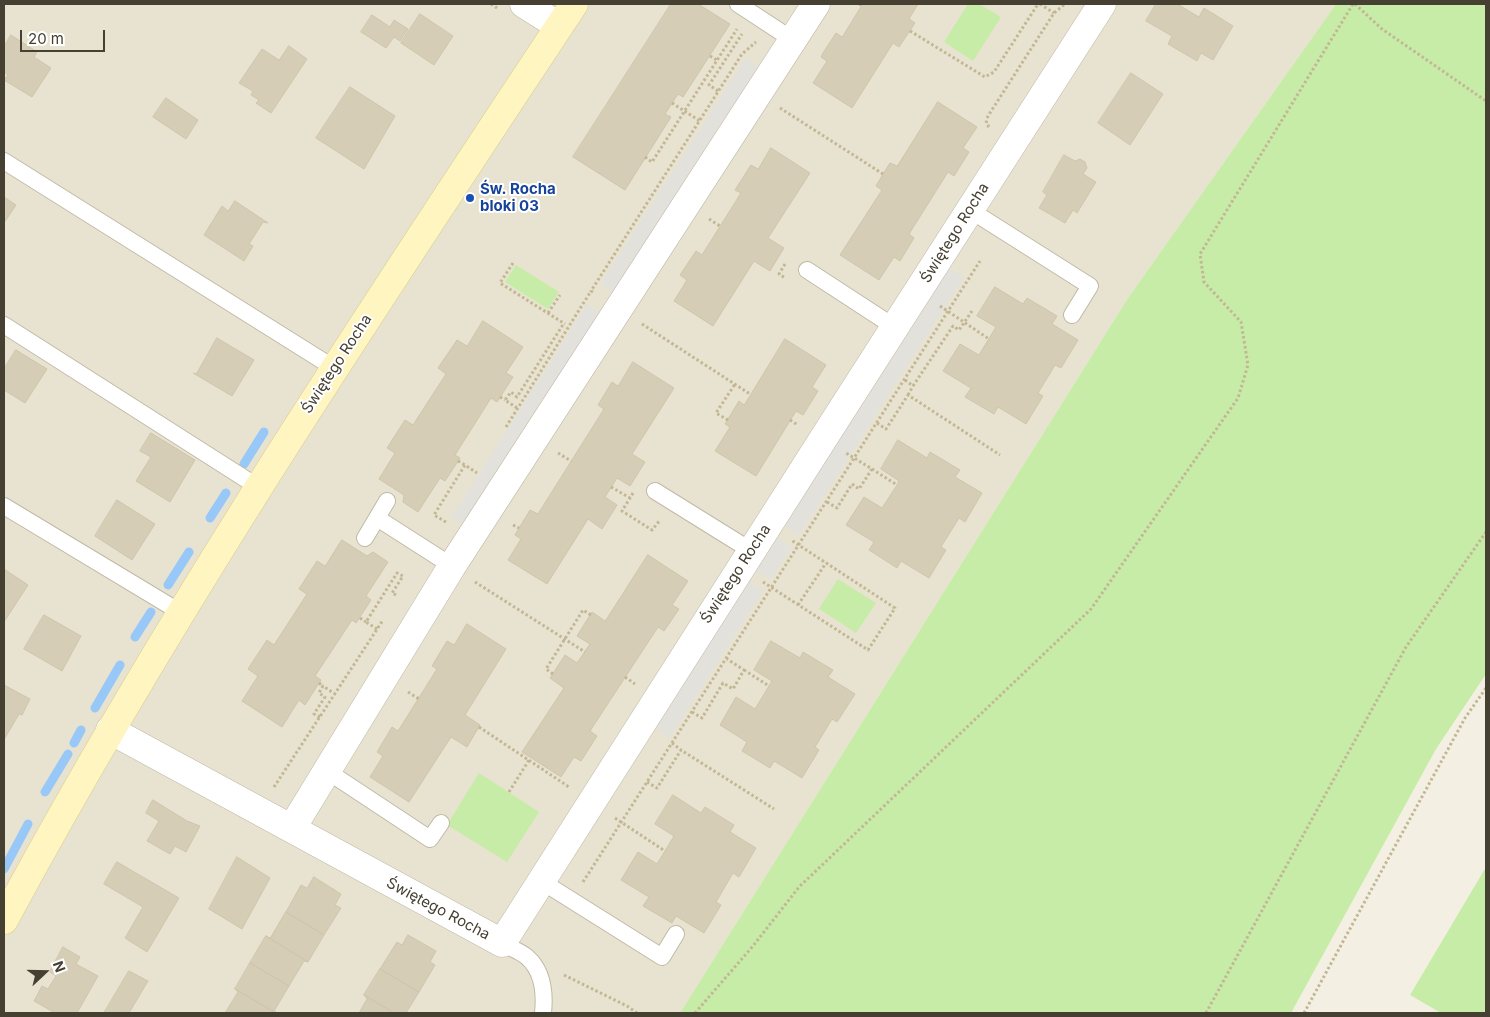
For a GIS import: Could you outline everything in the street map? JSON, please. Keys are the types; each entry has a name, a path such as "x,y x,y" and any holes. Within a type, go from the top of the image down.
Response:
{"street":[{"path":"524,4 567,15"},
{"path":"292,828 452,566 816,4"},
{"name":"Świętego Rocha","path":"110,730 502,943 745,558 896,328 1102,4"},
{"name":"Świętego Rocha","path":"6,911 180,612 258,487 334,368 567,15"}],"lane":[{"path":"738,4 793,40"},
{"path":"4,161 334,368"},
{"path":"970,210 1090,286 1072,314"},
{"path":"807,270 896,328"},
{"path":"4,325 258,487"},
{"path":"654,491 745,558"},
{"path":"365,538 387,500"},
{"path":"4,506 180,612"},
{"path":"377,518 452,566"},
{"path":"327,771 430,839 441,823"},
{"path":"545,875 662,957 676,934"},
{"path":"502,943 527,957 539,975 544,994 543,1013"}],"path":[{"path":"910,31 985,77 994,72 1039,4 1054,13"},
{"path":"1013,142 991,129 987,120 1054,13 1065,4"},
{"path":"695,1013 799,887 1091,609 1238,398 1248,365 1241,322 1204,282 1200,254 1354,4 1382,29 1486,101"},
{"path":"645,157 652,162 739,27 744,30 709,85 718,91"},
{"path":"710,56 717,60"},
{"path":"672,103 700,121"},
{"path":"780,108 883,174"},
{"path":"709,219 720,226"},
{"path":"787,279 779,274 789,257"},
{"path":"545,875 579,888 980,262"},
{"path":"513,263 500,283 569,326"},
{"path":"548,313 560,295"},
{"path":"877,423 886,429 953,326 959,330 972,311"},
{"path":"952,314 989,338"},
{"path":"506,400 511,392 517,397 564,323"},
{"path":"905,380 914,386"},
{"path":"728,420 716,413 735,384"},
{"path":"908,395 1000,454"},
{"path":"500,397 518,408"},
{"path":"790,420 801,426"},
{"path":"458,460 477,473"},
{"path":"858,460 897,485"},
{"path":"446,522 434,515 465,465"},
{"path":"827,502 837,508 852,484 859,488 872,469"},
{"path":"611,487 630,498"},
{"path":"635,490 622,511 652,530 659,521 665,518"},
{"path":"513,525 519,528"},
{"path":"745,558 772,588 868,650 895,608 767,525"},
{"path":"1206,1013 1406,647 1486,532"},
{"path":"798,605 826,563"},
{"path":"452,566 585,652"},
{"path":"366,622 397,573 403,576 392,593 398,596"},
{"path":"553,674 546,670 583,610 590,615"},
{"path":"360,618 377,629"},
{"path":"727,658 769,686"},
{"path":"692,712 702,718 723,683 733,689 744,670"},
{"path":"625,678 635,684"},
{"path":"319,683 335,694"},
{"path":"320,717 314,714 325,697 318,693 323,686"},
{"path":"1304,1013 1464,718 1486,688"},
{"path":"407,691 418,699"},
{"path":"672,743 774,809"},
{"path":"647,782 657,788 681,750"},
{"path":"509,792 529,760"},
{"path":"527,957 627,1006 637,1013"}],"shaded area":[{"path":"4,4 1336,4 1128,298 680,1013 4,1013"},
{"path":"746,58 761,69 617,296 601,283"},
{"path":"947,267 964,277 799,535 784,525"},
{"path":"587,304 603,315 468,527 452,517"},
{"path":"776,537 792,548 770,579 755,569"},
{"path":"747,580 763,591 669,739 655,727"}],"green space":[{"path":"968,4 979,4 1001,17 973,61 944,42"},
{"path":"1336,4 1486,4 1486,674 1436,749 1291,1013 680,1013 1128,298"},
{"path":"516,265 559,292 548,309 505,282"},
{"path":"838,579 876,603 856,633 819,609"},
{"path":"479,773 539,812 507,862 447,825"},
{"path":"1486,867 1486,1013 1441,1013 1410,995"}],"building":[{"path":"671,4 698,4 730,24 683,97 678,94 665,114 671,117 625,190 573,157"},
{"path":"863,4 918,4 909,19 915,23 899,47 893,43 852,108 813,83 827,61 821,57 823,53 836,33 842,37"},
{"path":"1156,4 1177,4 1199,17 1204,8 1233,26 1213,60 1201,53 1197,61 1168,44 1172,36 1146,21"},
{"path":"420,14 453,36 434,65 401,43"},
{"path":"372,15 390,27 394,20 408,29 400,41 394,37 386,48 361,32"},
{"path":"11,35 37,52 34,57 51,68 32,97 4,80 8,75 4,72 4,47"},
{"path":"289,46 307,59 271,113 256,103 259,100 251,95 253,91 239,83 262,49 279,60"},
{"path":"1131,73 1163,94 1130,145 1098,123"},
{"path":"350,87 395,116 364,169 316,138"},
{"path":"166,98 198,120 186,139 153,117"},
{"path":"938,102 977,127 963,148 969,152 954,176 948,172 909,234 914,238 900,261 894,257 879,280 840,255 882,190 876,186 890,163 897,166"},
{"path":"771,148 810,173 768,238 784,248 770,271 754,261 713,326 674,301 687,280 680,275 696,251 702,255 741,193 735,190 751,165 758,169"},
{"path":"1064,155 1075,161 1080,159 1085,162 1087,168 1083,174 1096,182 1077,213 1073,210 1065,223 1039,208 1047,195 1043,192"},
{"path":"4,197 16,205 4,223"},
{"path":"235,201 268,223 263,222 249,244 253,246 244,261 204,235 222,206 228,211"},
{"path":"995,287 1023,304 1027,298 1057,316 1052,324 1078,340 1061,368 1055,365 1038,393 1043,396 1026,424 998,407 994,414 965,397 971,388 943,371 960,344 979,355 996,327 977,316"},
{"path":"483,321 523,347 506,373 513,377 497,402 491,398 455,455 460,458 445,481 440,478 418,512 403,502 404,495 379,479 395,453 387,448 405,420 413,425 446,374 438,368 457,340 467,346"},
{"path":"217,338 254,360 232,396 193,373 196,374"},
{"path":"785,339 826,365 812,387 818,391 803,415 796,411 756,476 715,451 730,427 725,424 739,401 744,405"},
{"path":"16,350 47,369 25,403 4,390 4,369"},
{"path":"633,362 674,388 632,454 645,462 630,486 617,478 605,497 617,505 602,529 588,519 547,584 508,560 521,539 515,535 530,510 538,514 604,409 598,405 612,382 618,386"},
{"path":"151,433 195,460 170,502 136,481 151,457 140,451"},
{"path":"898,440 927,458 930,452 960,470 955,477 982,493 965,522 959,518 941,547 946,550 929,578 901,561 897,568 869,550 874,542 846,525 864,497 882,508 897,485 899,481 881,469"},
{"path":"117,500 155,524 132,560 95,536"},
{"path":"342,540 367,556 373,552 388,562 366,596 371,600 356,623 352,620 315,676 321,680 305,705 299,700 282,727 242,701 258,676 248,669 267,640 274,645 307,594 299,589 317,561 325,566"},
{"path":"648,555 688,581 672,605 679,609 664,631 658,627 590,731 597,736 581,761 574,757 561,777 522,752 564,688 550,678 565,655 577,663 590,644 577,636 592,612 605,621"},
{"path":"4,569 28,585 4,622"},
{"path":"44,615 81,636 62,671 24,649"},
{"path":"467,624 506,649 465,715 480,725 467,747 451,737 409,802 370,777 383,756 377,752 392,727 398,731 437,669 432,666 447,641 454,645"},
{"path":"771,641 800,658 803,652 833,670 828,677 855,694 837,722 832,719 815,747 819,750 802,778 774,761 770,768 742,751 747,742 720,725 736,697 755,709 772,681 754,670"},
{"path":"4,685 30,699 22,715 19,714 5,738"},
{"path":"673,795 701,813 705,807 734,825 730,832 756,848 739,877 733,873 716,902 721,905 704,933 676,916 672,923 643,906 649,897 621,880 638,852 657,864 674,836 655,824"},
{"path":"153,800 187,821 200,826 186,852 175,846 170,854 147,841 159,821 146,813"},
{"path":"237,857 270,878 242,929 209,909"},
{"path":"117,862 179,898 147,952 125,938 143,907 104,884"},
{"path":"314,877 341,894 335,905 341,908 324,935 286,912 301,885 307,888"},
{"path":"286,912 324,935 308,962 266,936 270,938"},
{"path":"408,935 436,951 430,962 435,965 419,992 380,969 397,942 402,945"},
{"path":"266,936 308,962 304,961 289,986 250,963"},
{"path":"63,947 80,957 76,964 98,976 77,1013 55,1013 34,1001 42,986 48,989 56,976 50,972"},
{"path":"250,963 289,986 274,1011 277,1013 235,989"},
{"path":"380,969 419,992 406,1013 394,1013 364,995"},
{"path":"129,971 148,981 129,1013 104,1013"},
{"path":"235,989 275,1013 225,1013 238,992"},
{"path":"364,995 394,1013 359,1013 367,999"}],"waterway":[{"path":"244,464 264,432"},
{"path":"210,518 226,493"},
{"path":"168,585 189,552"},
{"path":"135,637 151,612"},
{"path":"95,708 120,665"},
{"path":"74,743 81,730"},
{"path":"45,792 68,754"},
{"path":"4,869 28,824"}],"place":[{"name":"Św. Rocha bloki 03","path":"470,198"}]}
